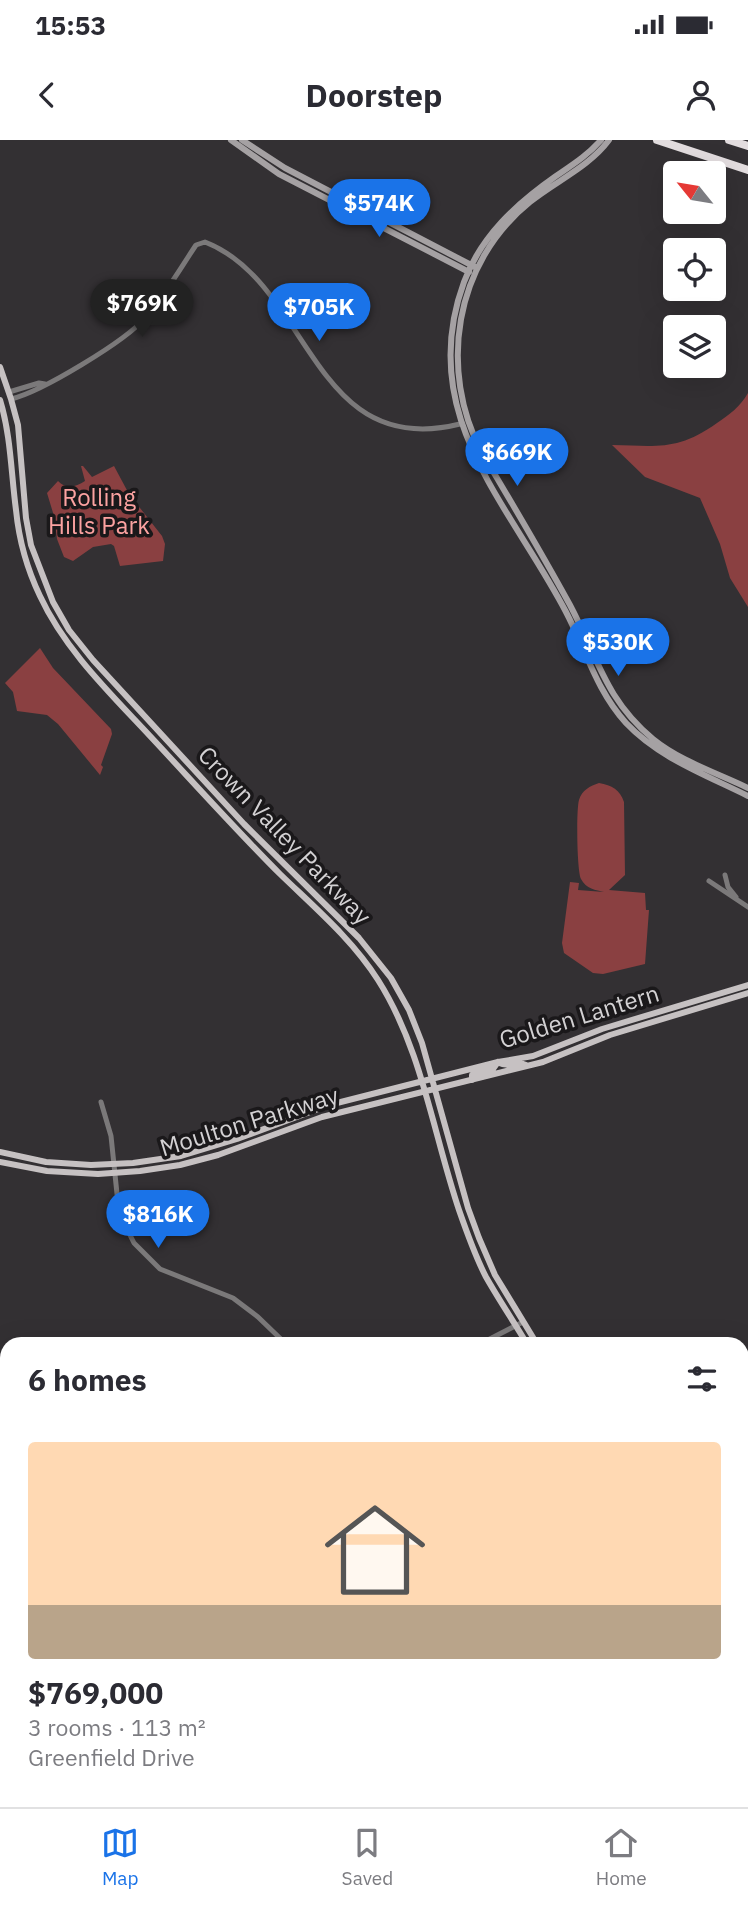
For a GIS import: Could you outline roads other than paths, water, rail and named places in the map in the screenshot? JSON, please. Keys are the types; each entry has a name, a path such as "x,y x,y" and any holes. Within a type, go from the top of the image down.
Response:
{"highway":[{"path":"657,140 748,170"},
{"path":"729,140 748,146"}],"main road":[{"path":"231,140 279,174 473,270"},
{"path":"242,140 285,168 473,270"},
{"path":"601,140 580,160 520,202 501,221 473,270 454,314 450,351 450,375 460,424 498,497 566,611 592,671 613,707 634,730 667,755 748,796"},
{"path":"530,202 586,163 610,140"},
{"path":"548,181 545,188 506,225 473,270 457,343 458,376 470,429 566,599 603,678 621,706 657,742 748,788"},
{"name":"Crown Valley Parkway","path":"0,367 10,396 20,442 26,518 31,545 53,602 69,630 169,744 382,964 409,1010 422,1044 473,1224 495,1275 533,1337"},
{"path":"0,400 10,396"},
{"name":"Crown Valley Parkway","path":"0,400 10,447 16,512 23,548 40,596 63,637 128,713 238,833 344,936 369,966 401,1020 414,1052 458,1208 471,1244 486,1278 522,1337"},
{"path":"460,424 463,407"},
{"path":"460,424 470,429"},
{"path":"23,548 31,545"},
{"path":"128,713 134,713 161,742 169,744 168,748 178,761 177,765"},
{"name":"Golden Lantern","path":"421,1081 533,1056 636,1018 748,985"},
{"name":"Golden Lantern","path":"424,1092 554,1058 605,1037 748,993"},
{"path":"582,1038 600,1035 605,1037 609,1030 634,1022 636,1018"},
{"path":"472,1080 472,1075 493,1069 498,1062 507,1066 521,1063 526,1066"},
{"name":"Moulton Parkway","path":"0,1152 68,1164 149,1161 190,1154 329,1105 421,1081"},
{"name":"Moulton Parkway","path":"0,1162 65,1173 160,1169 199,1161 322,1117 424,1092"}],"street":[{"path":"10,396 39,383 45,384 113,343 144,320 196,246 207,242 253,275 278,305 324,374 346,400 366,413 400,426 428,429 460,424"},
{"path":"725,875 728,887 738,900"},
{"path":"709,881 748,907"},
{"path":"101,1102 111,1136 119,1213 139,1250 160,1269 233,1298 279,1337"},
{"path":"495,1337 523,1322"}],"park label":[{"name":"Rolling Hills Park","path":"99,511"}]}
